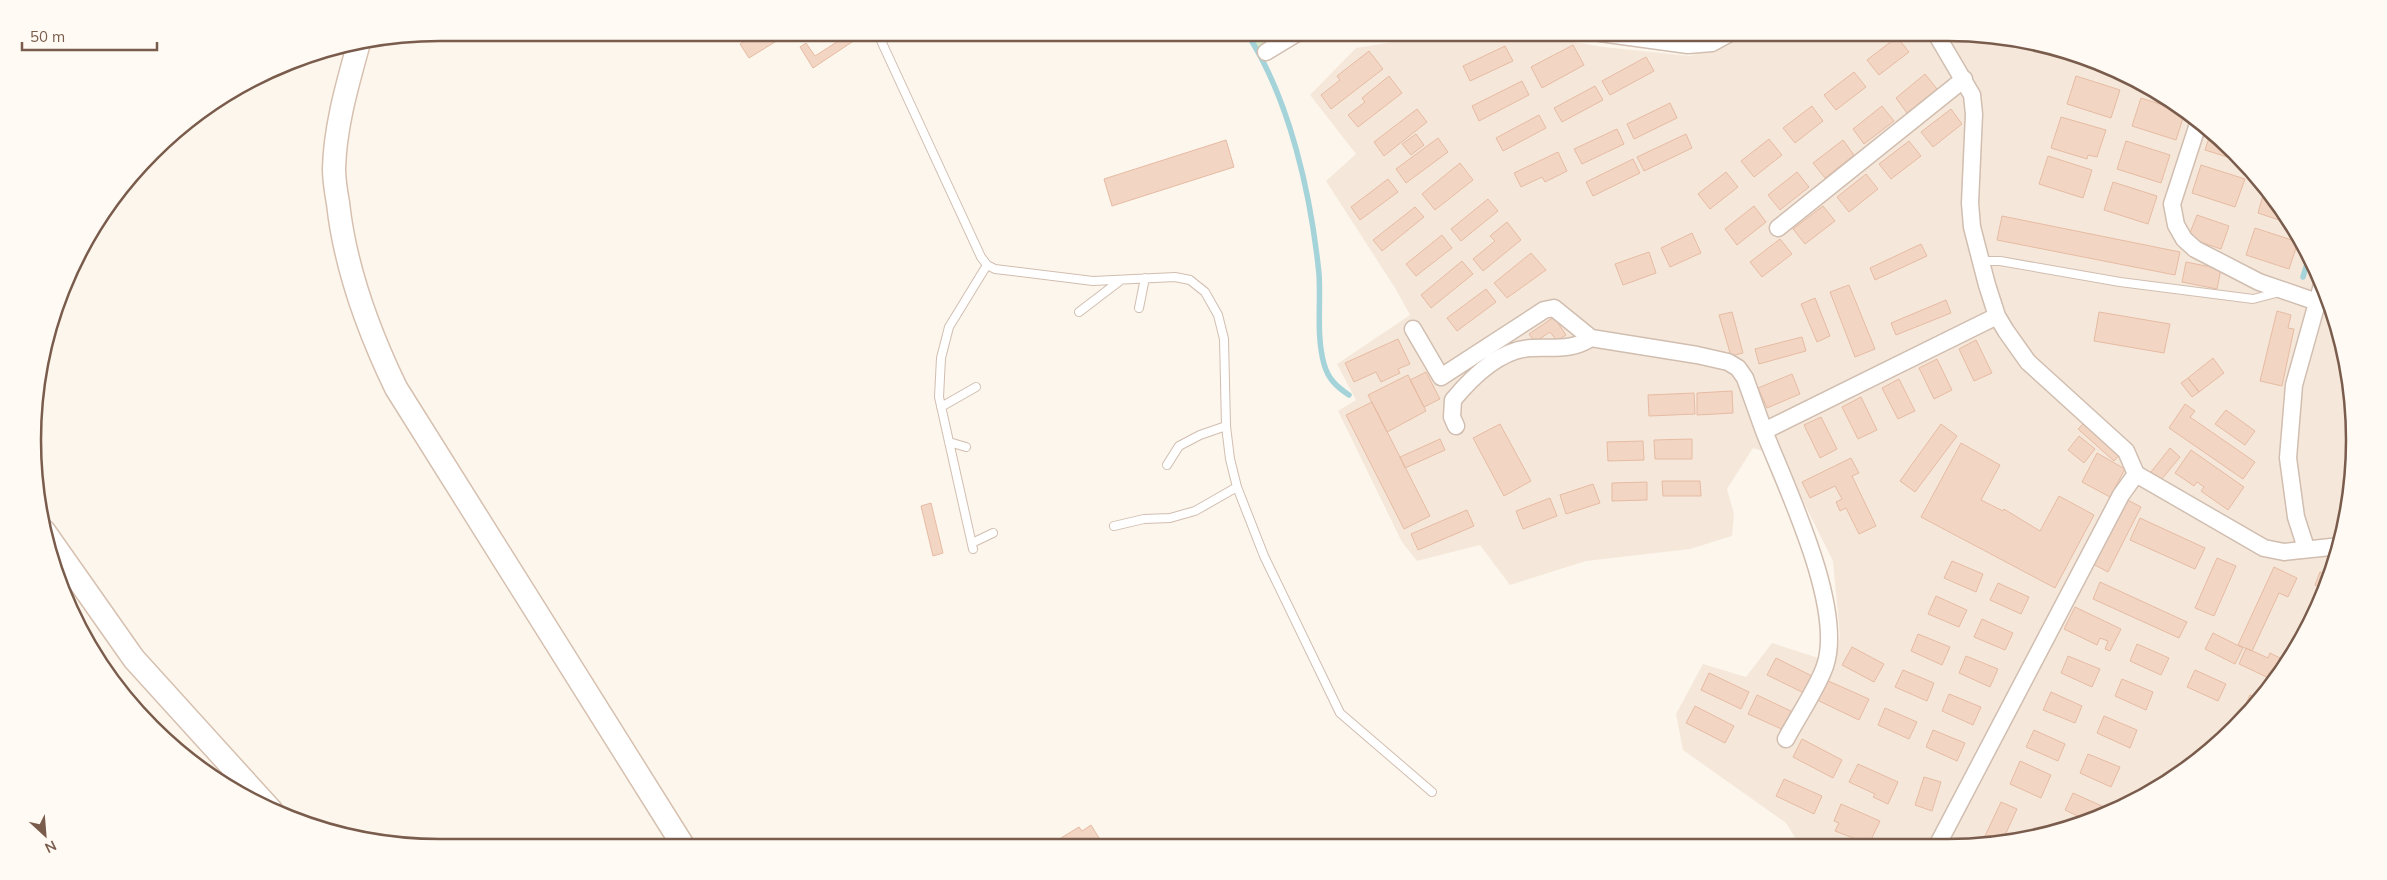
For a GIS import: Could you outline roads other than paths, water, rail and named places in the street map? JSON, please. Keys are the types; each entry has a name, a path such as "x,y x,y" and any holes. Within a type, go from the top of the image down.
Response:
{"street":[{"path":"1266,52 1284,41"},
{"path":"1659,41 1688,45 1716,41"},
{"path":"1941,41 1972,95 1974,114 1970,203 1972,227 1981,261 1997,316 2028,362 2126,451 2136,474 2264,548 2284,552 2331,547"},
{"path":"357,50 340,112 334,170 341,232 353,278 374,343 396,388 679,839"},
{"path":"1778,228 1964,79"},
{"path":"2196,129 2172,204 2176,225 2184,239 2195,250 2258,282 2317,302"},
{"path":"2306,548 2296,516 2288,458 2294,385 2319,296"},
{"path":"1413,328 1441,377 1544,310 1554,308 1591,338 1697,354 1728,362 1738,368 1745,378 1822,581 1830,645 1825,666 1786,740"},
{"path":"1764,431 1997,316"},
{"path":"1456,426 1452,416 1453,400 1469,382 1506,354 1530,348 1571,348 1591,338"},
{"path":"1941,839 2116,504 2136,474"},
{"path":"57,549 134,659 256,793"}],"lane":[{"path":"881,41 980,257 987,265 995,269 1092,281 1175,276 1190,280 1205,292 1213,307 1224,339 1226,426 1230,459 1237,488 1264,556 1340,713 1432,792"},
{"path":"1981,261 2000,261 2120,282 2252,299 2284,291"},
{"path":"987,265 949,327 941,358 939,396 973,546 993,533"},
{"path":"1139,308 1145,278"},
{"path":"1079,312 1121,280"},
{"path":"941,407 976,387"},
{"path":"1167,465 1179,446 1200,435 1226,426"},
{"path":"949,442 966,447"},
{"path":"1114,526 1144,519 1178,516 1195,511 1237,488"}],"waterway":[{"path":"1251,41 1275,87 1296,148 1304,180 1319,274 1319,331 1326,369 1337,386 1349,395"},
{"path":"2303,277 2306,267"}]}
